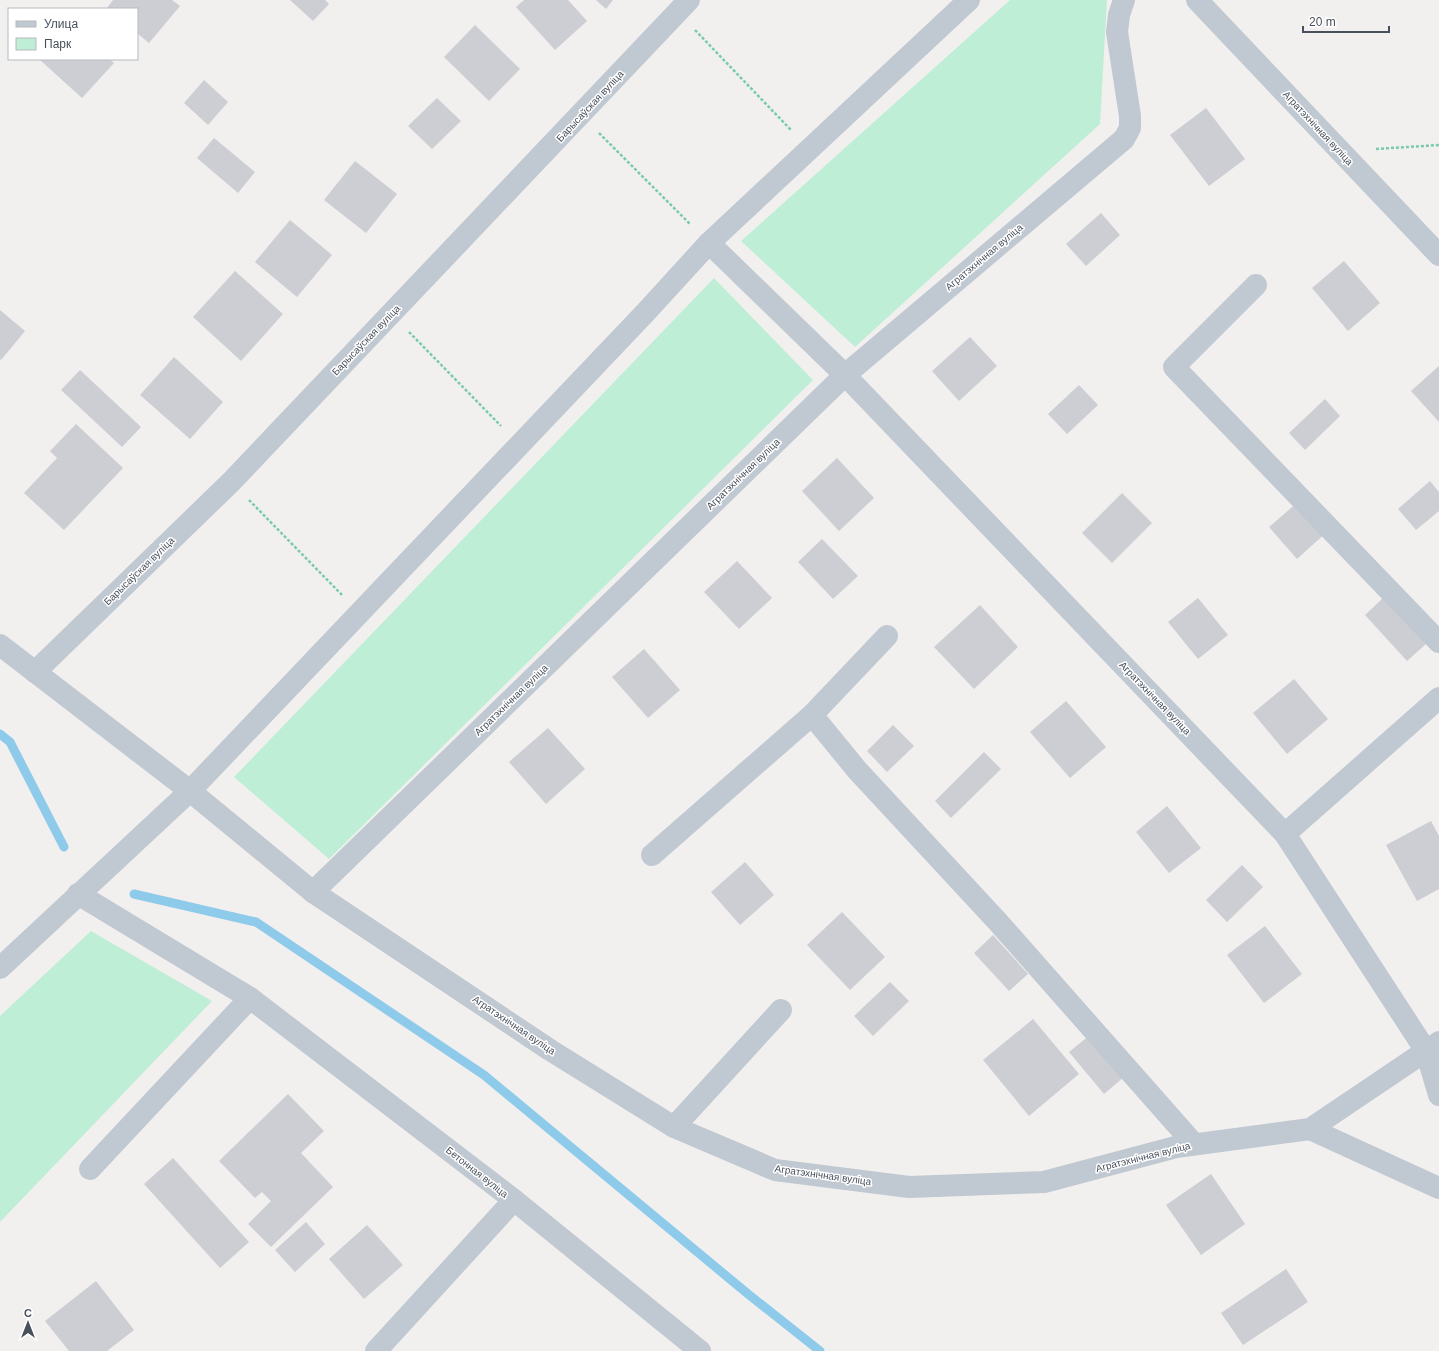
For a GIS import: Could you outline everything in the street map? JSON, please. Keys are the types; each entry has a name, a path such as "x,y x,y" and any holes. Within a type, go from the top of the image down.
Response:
{"street":[{"path":"0,968 190,791 520,445 709,243 969,0"},
{"name":"Агратэхнічная вуліца","path":"709,243 845,375 1285,834 1433,1047 1310,1129 1176,1147 1044,1182 909,1187 775,1170 674,1128 550,1050 313,892 845,375 1124,139 1130,128 1130,116 1117,32 1119,15 1124,0"},
{"name":"Агратэхнічная вуліца","path":"1197,0 1439,255"},
{"name":"Барысаўская вуліца","path":"35,672 231,482 684,6"},
{"path":"1256,285 1174,367 1439,642"},
{"path":"652,855 812,715 887,636"},
{"path":"0,645 190,791 313,892"},
{"path":"1285,834 1439,698"},
{"path":"812,715 857,770 998,922 1194,1144"},
{"name":"Бетонная вуліца","path":"78,894 250,998 514,1200 700,1351"},
{"path":"90,1169 250,998"},
{"path":"674,1128 781,1010"},
{"path":"1433,1047 1439,1095"},
{"path":"1310,1129 1439,1188"},
{"path":"376,1351 514,1200"}],"path":[{"path":"684,6 810,149"},
{"path":"581,114 709,243"},
{"path":"1341,152 1439,144"},
{"path":"392,314 520,445"},
{"path":"231,482 359,613"}],"green space":[{"path":"1010,0 1107,0 1100,124 855,347 741,241"},
{"path":"714,278 813,380 329,859 234,777"},
{"path":"91,931 212,1001 0,1222 0,1016"}],"building":[{"path":"113,0 172,0 180,6 149,43 138,34 138,8 107,8"},
{"path":"290,0 325,0 329,4 313,21"},
{"path":"524,0 568,0 587,21 555,50 516,7"},
{"path":"596,0 613,0 606,9"},
{"path":"475,25 520,69 489,101 444,57"},
{"path":"40,60 110,60 114,63 82,98"},
{"path":"204,80 228,102 208,125 184,103"},
{"path":"437,98 461,121 432,149 408,126"},
{"path":"1206,108 1245,159 1209,186 1170,135"},
{"path":"214,138 255,172 238,193 197,158"},
{"path":"355,161 397,194 366,233 324,200"},
{"path":"1101,213 1120,235 1086,266 1066,244"},
{"path":"290,220 332,255 297,297 255,262"},
{"path":"1344,261 1380,303 1348,331 1312,288"},
{"path":"235,271 283,314 241,361 193,317"},
{"path":"0,310 25,331 1,360 0,359"},
{"path":"970,337 997,366 959,401 932,371"},
{"path":"174,357 223,402 190,439 140,395"},
{"path":"1439,366 1439,422 1411,391"},
{"path":"80,370 141,427 122,447 61,390"},
{"path":"1079,385 1098,405 1067,434 1048,414"},
{"path":"1325,399 1340,416 1305,450 1289,433"},
{"path":"76,424 123,468 64,530 24,493 57,458 50,451"},
{"path":"837,458 874,498 839,531 802,491"},
{"path":"1430,481 1439,492 1439,511 1416,530 1398,509"},
{"path":"1122,493 1152,523 1112,563 1082,533"},
{"path":"1299,501 1327,532 1297,559 1269,527"},
{"path":"822,539 858,576 833,599 798,562"},
{"path":"737,561 772,598 739,629 704,592"},
{"path":"1198,598 1228,635 1198,659 1168,622"},
{"path":"1383,598 1426,644 1407,661 1365,615"},
{"path":"980,605 1018,647 974,689 934,647"},
{"path":"644,649 680,690 648,718 612,677"},
{"path":"1294,679 1328,719 1287,754 1253,713"},
{"path":"1066,701 1106,747 1070,778 1030,732"},
{"path":"893,725 914,746 887,772 867,751"},
{"path":"548,728 585,769 546,804 509,762"},
{"path":"984,752 1001,769 951,818 935,801"},
{"path":"1167,806 1201,848 1169,873 1136,832"},
{"path":"1431,821 1439,836 1439,889 1417,901 1386,845"},
{"path":"745,862 774,895 740,925 711,892"},
{"path":"1242,865 1263,887 1227,922 1206,900"},
{"path":"842,912 885,957 850,990 807,945"},
{"path":"1265,926 1302,974 1264,1003 1227,955"},
{"path":"993,935 1028,974 1009,991 974,953"},
{"path":"890,982 909,1001 873,1036 854,1016"},
{"path":"1033,1019 1079,1074 1029,1116 983,1060"},
{"path":"1090,1035 1125,1076 1104,1094 1069,1052"},
{"path":"288,1094 324,1131 301,1153 333,1187 271,1247 248,1224 271,1201 262,1192 255,1198 219,1161"},
{"path":"173,1158 249,1242 220,1268 144,1184"},
{"path":"1211,1174 1245,1224 1201,1255 1166,1205"},
{"path":"306,1222 325,1244 295,1272 275,1250"},
{"path":"367,1225 403,1265 364,1299 329,1259"},
{"path":"1286,1269 1308,1302 1243,1345 1221,1313"},
{"path":"96,1281 134,1330 107,1351 69,1351 45,1321"}],"waterway":[{"path":"0,734 10,742 64,847"},
{"path":"134,894 256,922 484,1075 748,1294 820,1351"}]}
